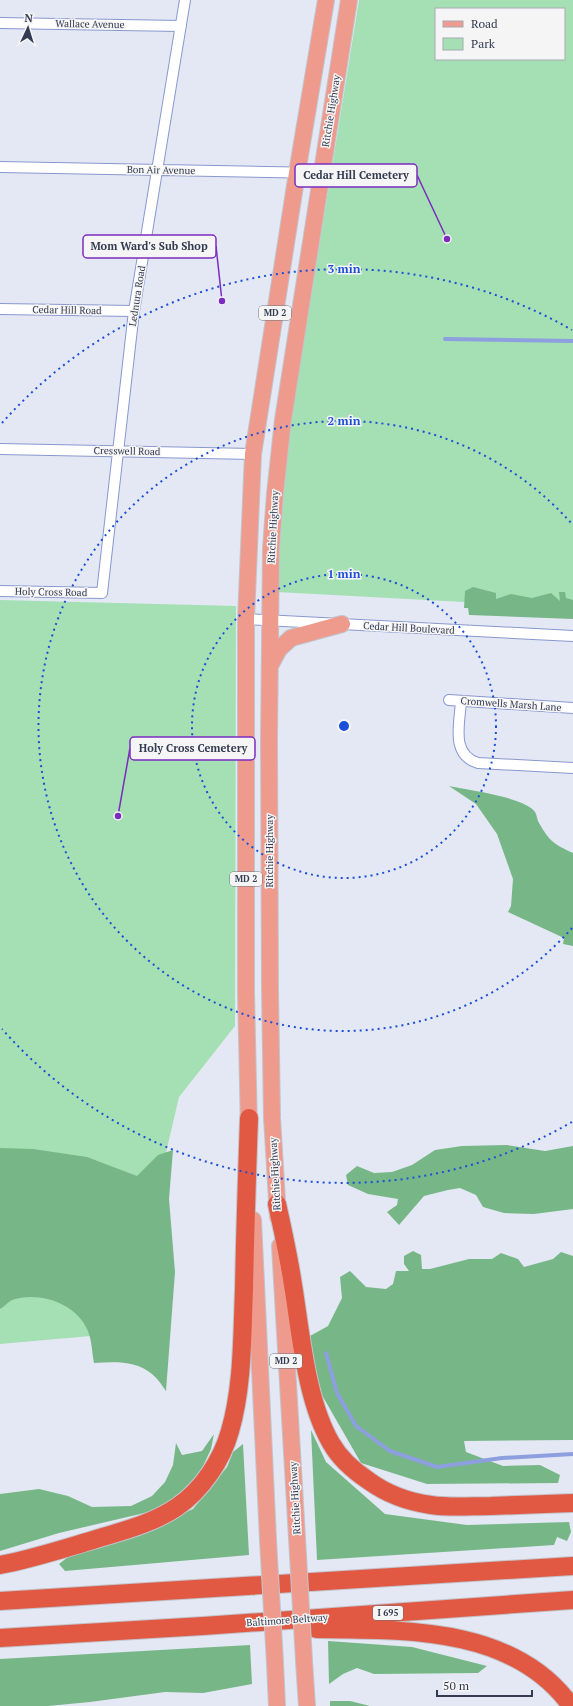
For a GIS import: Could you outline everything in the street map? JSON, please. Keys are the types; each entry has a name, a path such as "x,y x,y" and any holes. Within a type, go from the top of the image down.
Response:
{"highway":[{"path":"0,1565 22,1561 83,1543 159,1518 178,1506 196,1490 211,1471 230,1432 239,1383 243,1317 249,1118"},
{"path":"277,1204 314,1403 323,1427 332,1444 344,1460 357,1473 386,1491 410,1501 431,1505 464,1507 573,1503"},
{"path":"0,1601 573,1566"},
{"name":"Baltimore Beltway","path":"0,1638 203,1626 573,1600"},
{"path":"203,1626 390,1630 459,1639 490,1647 520,1660 542,1675 563,1694 571,1706"}],"main road":[{"name":"MD 2","path":"277,1706 249,1118 246,992 246,619 253,454 326,0"},
{"name":"Ritchie Highway","path":"307,1706 272,1118 270,990 271,548 278,455 349,0"},
{"path":"270,667 278,649 291,638 342,624"}],"street":[{"name":"Lednura Road","path":"102,593 134,311 185,0"},
{"name":"Wallace Avenue","path":"0,23 181,26"},
{"name":"Bon Air Avenue","path":"0,167 321,173"},
{"name":"Cedar Hill Road","path":"0,309 134,311"},
{"name":"Cresswell Road","path":"0,449 253,454"},
{"name":"Holy Cross Road","path":"0,591 102,593"},
{"name":"Cedar Hill Boulevard","path":"246,619 573,636"},
{"name":"Cromwells Marsh Lane","path":"449,700 573,708"},
{"path":"462,701 459,741 463,753 472,761 478,763 573,768"}],"green space":[{"path":"359,0 573,0 573,608 277,592 285,457"},
{"path":"473,587 496,593 496,599 511,594 532,598 551,593 560,601 559,592 565,592 566,598 573,600 573,619 469,615 468,608 464,608 465,591"},
{"path":"0,600 236,606 235,1026 179,1097 132,1298 147,1331 0,1344"},
{"path":"449,786 508,798 520,802 535,812 539,823 553,842 573,853 573,946 563,944 564,938 508,912 511,906 513,879 497,834 476,804"},
{"path":"507,1145 545,1151 573,1146 573,1209 534,1214 504,1213 483,1207 476,1195 460,1188 424,1196 399,1225 387,1212 397,1205 398,1199 368,1194 348,1185 346,1175 357,1166 374,1173 392,1172 412,1165 435,1150 462,1146"},
{"path":"0,1148 33,1149 87,1157 137,1176 158,1155 173,1150 169,1199 175,1272 166,1391 154,1376 139,1366 109,1362 94,1363 91,1342 87,1329 74,1312 55,1301 33,1297 22,1298 12,1300 0,1309"},
{"path":"413,1251 421,1255 422,1269 430,1269 469,1259 492,1259 501,1253 518,1259 524,1267 553,1259 561,1252 573,1256 573,1440 464,1441 466,1452 503,1466 540,1465 560,1475 558,1483 427,1484 361,1463 319,1390 315,1379 310,1336 328,1326 342,1298 340,1277 350,1271 366,1287 386,1289 393,1284 396,1271 409,1271 404,1264 404,1256"},
{"path":"311,1430 326,1462 385,1514 467,1525 569,1522 571,1532 567,1541 557,1537 554,1545 317,1560"},
{"path":"214,1434 211,1449 197,1479 172,1500 153,1511 59,1533 0,1551 0,1494 39,1489 68,1496 92,1507 131,1506 152,1496 165,1482 173,1465 176,1443 182,1455 202,1451"},
{"path":"243,1444 249,1555 65,1571 59,1564 68,1557 130,1536 193,1509 227,1467 233,1452"},
{"path":"328,1641 412,1647 487,1666 478,1673 374,1674 357,1668 343,1674 329,1684"},
{"path":"250,1645 252,1684 203,1693 165,1692 48,1706 0,1706 0,1659"},
{"path":"330,1701 350,1701 370,1706 330,1706"}],"waterway":[{"path":"445,339 573,341"},
{"path":"326,1353 337,1393 356,1426 390,1451 437,1467 502,1458 573,1454"}],"place":[{"name":"Cedar Hill Cemetery","path":"447,239"},
{"name":"Mom Ward's Sub Shop","path":"222,301"},
{"name":"Holy Cross Cemetery","path":"118,816"}]}
